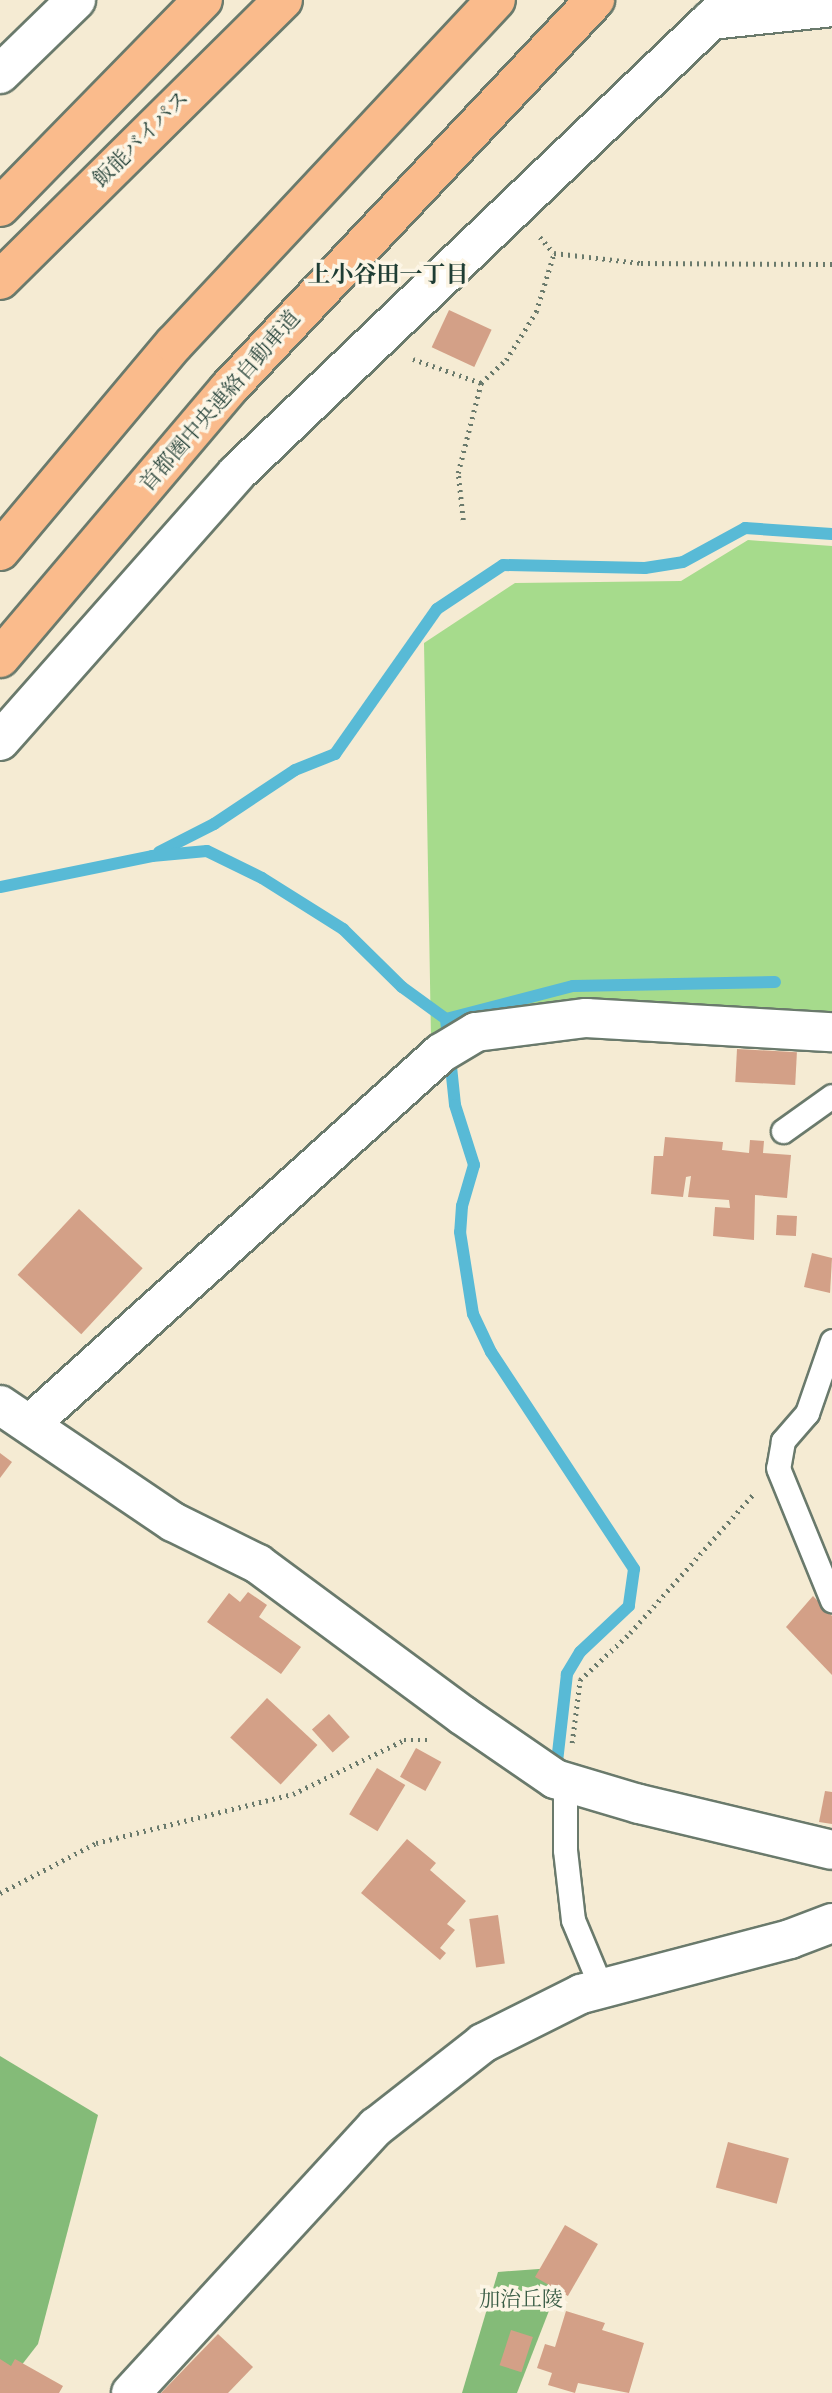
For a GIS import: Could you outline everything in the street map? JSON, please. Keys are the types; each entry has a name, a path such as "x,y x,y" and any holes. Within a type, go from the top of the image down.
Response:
{"highway":[{"path":"0,207 203,0"},
{"name":"飯能バイパス","path":"0,281 284,0"},
{"path":"0,551 174,344 496,0"},
{"name":"首都圏中央連絡自動車道","path":"0,658 228,390 595,0"}],"street":[{"path":"0,74 76,0"},
{"path":"0,741 237,473 721,10 832,7"},
{"path":"832,1032 586,1018 475,1032 441,1053 15,1414 173,1522 258,1564 461,1716 565,1781 639,1804 832,1850"},
{"path":"131,2393 376,2127 423,2087 483,2043 601,1987 790,1939 832,1923"}],"lane":[{"path":"783,1131 832,1096"},
{"path":"832,1341 807,1413 783,1441 778,1468 832,1600"},
{"path":"565,1781 565,1850 573,1920 601,1987"}],"path":[{"path":"514,206 554,253 641,263 832,264"},
{"path":"463,520 458,474 481,383 506,360 536,312 554,253"},
{"path":"385,329 413,359 481,383"},
{"path":"565,1781 572,1762 580,1681 630,1633 778,1468"},
{"path":"0,1893 96,1843 293,1794 404,1740 433,1740 461,1716"}],"green space":[{"path":"748,540 832,546 832,1016 792,1009 753,1018 431,1038 424,643 515,583 681,581"},
{"path":"0,2056 98,2115 38,2344 0,2393"},
{"name":"加治丘陵","path":"566,2267 517,2393 462,2393 498,2272"}],"building":[{"path":"449,310 492,330 474,367 432,347"},
{"path":"737,1049 797,1052 795,1085 735,1082"},
{"path":"665,1137 723,1142 722,1150 749,1153 750,1140 764,1141 763,1153 791,1155 787,1198 755,1195 754,1240 713,1236 715,1207 730,1208 729,1200 688,1197 691,1176 686,1177 683,1197 651,1194 654,1156 663,1156"},
{"path":"79,1209 143,1268 81,1334 18,1275"},
{"path":"777,1215 797,1216 796,1236 776,1235"},
{"path":"812,1253 832,1258 830,1293 804,1287"},
{"path":"0,1453 12,1462 0,1478"},
{"path":"248,1592 267,1605 259,1617 301,1647 281,1674 207,1622 229,1593 240,1602"},
{"path":"813,1596 832,1616 832,1675 786,1627"},
{"path":"267,1698 317,1745 281,1785 230,1737"},
{"path":"329,1714 350,1737 333,1752 312,1729"},
{"path":"416,1748 441,1762 425,1791 400,1777"},
{"path":"377,1768 405,1785 377,1831 349,1814"},
{"path":"825,1791 832,1792 832,1824 819,1822"},
{"path":"407,1839 436,1863 430,1870 466,1901 447,1924 455,1930 440,1948 446,1953 440,1960 361,1893"},
{"path":"498,1915 505,1964 476,1968 469,1919"},
{"path":"728,2142 789,2158 777,2204 716,2187"},
{"path":"565,2225 598,2244 568,2296 535,2277"},
{"path":"566,2311 605,2323 602,2330 644,2343 629,2393 578,2383 575,2393 548,2385 552,2373 537,2368 545,2344 555,2347"},
{"path":"511,2330 533,2337 521,2372 500,2365"},
{"path":"218,2334 253,2367 228,2393 161,2393"},
{"path":"0,2359 11,2366 15,2359 63,2386 59,2393 0,2393"}],"waterway":[{"path":"159,852 214,824 295,770 335,754 437,609 503,565 645,568 683,562 745,528 832,534"},
{"path":"0,887 152,856 207,851 262,878 343,929 402,987 446,1019 573,986 775,982"},
{"path":"446,1019 455,1105 474,1165 462,1206 460,1232 473,1314 491,1352 634,1569 629,1606 580,1652 567,1674 556,1771"}],"district":[{"name":"上小谷田一丁目","path":"388,276"}]}
